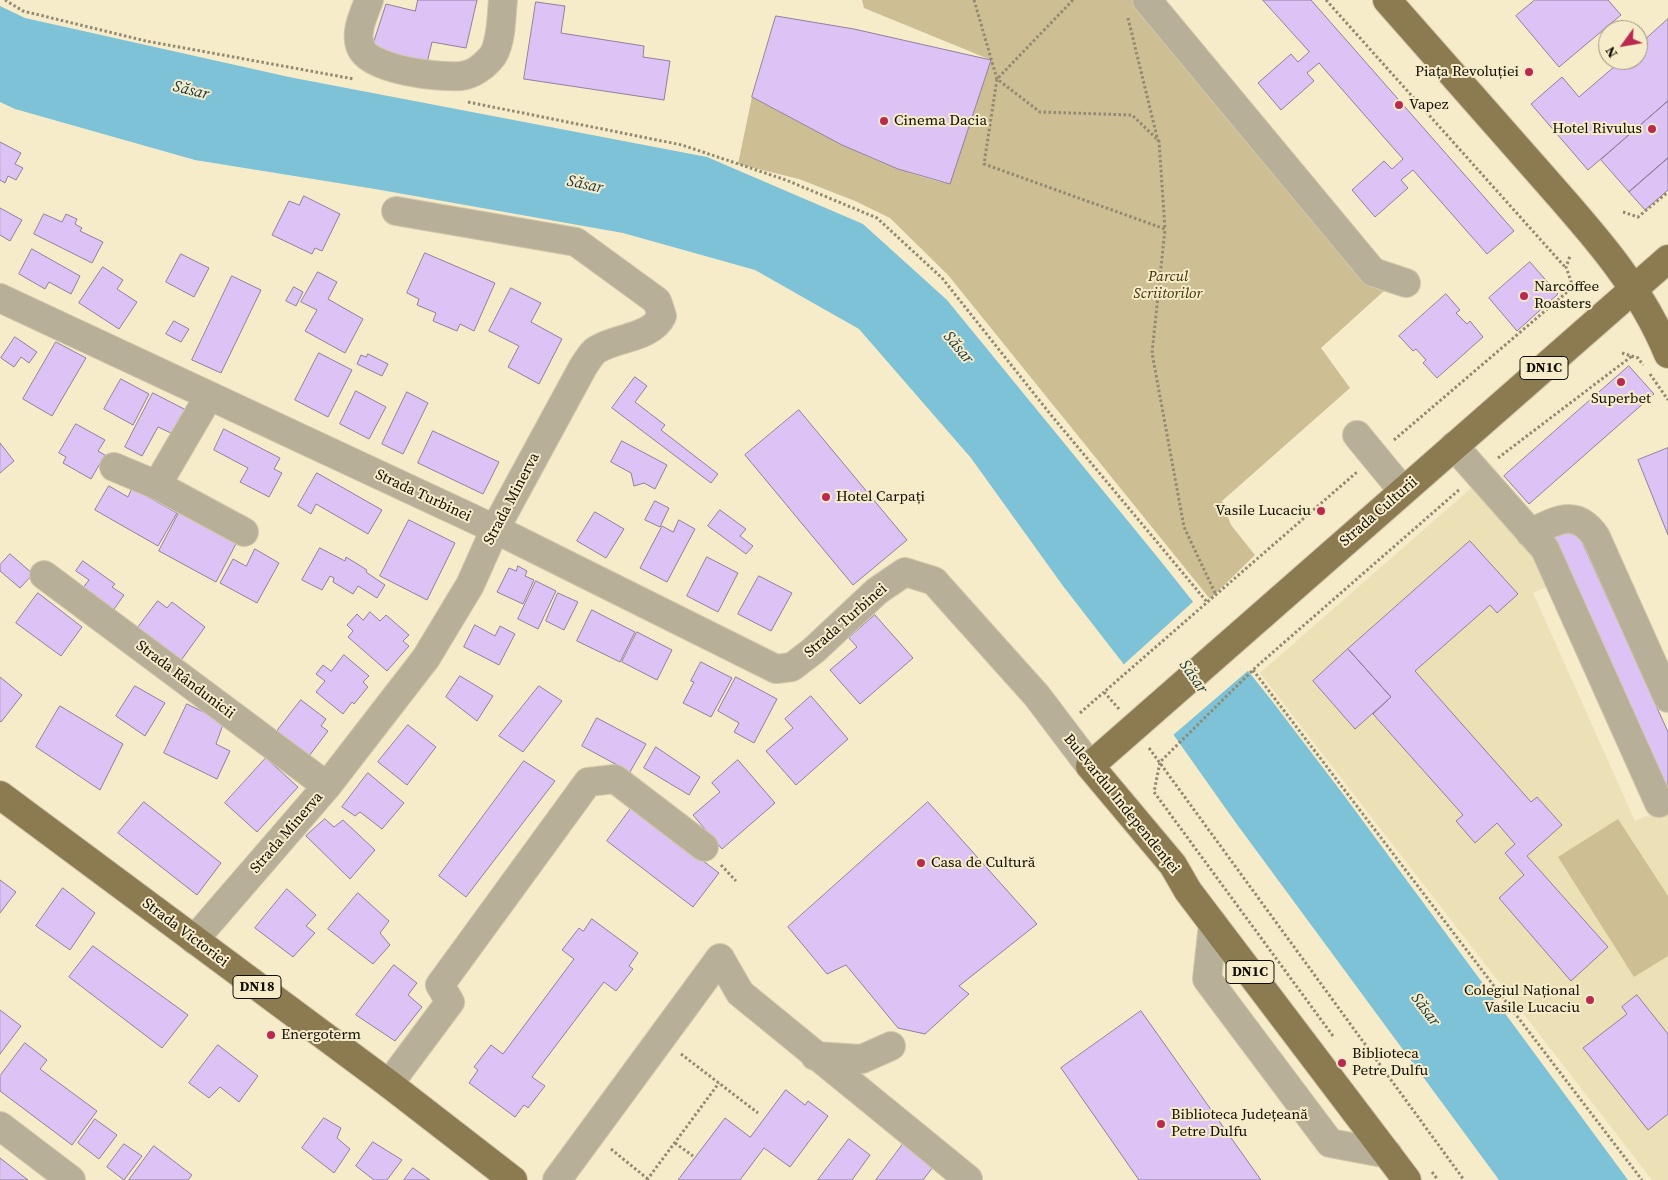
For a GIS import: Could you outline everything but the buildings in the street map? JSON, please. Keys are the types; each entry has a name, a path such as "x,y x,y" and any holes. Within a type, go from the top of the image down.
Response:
{"main road":[{"path":"1387,0 1594,235 1634,289 1658,329 1659,363"},
{"name":"Strada Culturii","path":"1090,766 1668,259"},
{"name":"Bulevardul Independenței","path":"1090,766 1173,866 1213,924 1388,1154 1417,1172"},
{"name":"Strada Victoriei","path":"0,795 389,1084 513,1180"}],"street":[{"path":"369,0 358,35 361,49 372,61 390,68 437,75 462,76 479,69 492,58 498,43 503,0"},
{"path":"1136,5 1372,272 1406,283"},
{"name":"Strada Minerva","path":"194,940 327,786 426,658 470,585 495,530 583,367 597,349 634,336 658,324 662,316 657,301 576,242 396,211"},
{"name":"Strada Turbinei","path":"0,298 495,530 776,669 792,667 814,650 877,591 905,572 934,581"},
{"path":"157,485 209,396"},
{"path":"1357,435 1403,491"},
{"path":"1454,446 1545,549 1659,804"},
{"path":"114,467 157,485 244,532"},
{"path":"1530,533 1560,520 1570,518 1589,528 1596,537 1668,698"},
{"name":"Strada Rândunicii","path":"44,575 327,786"},
{"name":"Bulevardul Independenței","path":"934,581 1036,696 1090,766"},
{"path":"389,1084 450,1002 440,985 588,782 614,779 704,847"},
{"path":"1213,924 1208,979 1330,1143 1388,1154"},
{"path":"557,1180 720,958 740,993 967,1180"},
{"path":"815,1056 862,1059 891,1046"},
{"path":"0,1126 71,1180"}],"path":[{"path":"5,0 23,11 146,40 361,80"},
{"path":"974,0 997,79 984,164 1164,229"},
{"path":"997,79 1073,0"},
{"path":"1326,0 1566,267 1573,287"},
{"path":"1136,5 1159,141 1164,229 1152,354 1184,527 1216,595"},
{"path":"997,79 1040,112 1132,116 1159,141"},
{"path":"459,100 682,145 786,180 877,218 942,278 1051,415 1206,603 1104,692 1134,727"},
{"path":"1623,212 1638,217 1668,192"},
{"path":"1566,267 1570,256"},
{"path":"1622,353 1638,358 1644,365"},
{"path":"1334,1038 1154,792 1160,762 1255,668 1478,473 1632,356"},
{"path":"1659,363 1668,400"},
{"path":"1255,668 1642,1180"},
{"path":"1160,762 1464,1180"},
{"path":"660,1039 758,1113"},
{"path":"592,1133 648,1180 719,1083"},
{"path":"675,1143 693,1156"},
{"path":"1417,1172 1438,1180"}],"shaded area":[{"name":"Colegiul Național Vasile Lucaciu","path":"1477,483 1530,546 1548,586 1533,593 1635,821 1668,806 1668,1180 1652,1180 1260,673"}],"green space":[{"name":"Parcul Scriitorilor","path":"862,0 1147,0 1396,280 1321,348 1350,388 1222,501 1231,525 1255,555 1210,599 948,275 890,218 855,201 799,179 738,164 752,97 824,136 873,159 898,169 950,184 991,60 864,8"},
{"path":"1618,819 1668,896 1668,956 1634,977 1558,857"}],"water":[{"name":"Săsar","path":"0,6 25,18 289,77 707,157 863,224 947,300 1159,559 1343,794 1628,1180 1499,1180 1236,823 1122,662 1063,586 971,458 859,329 755,270 623,233 375,189 195,160 15,109 0,102"}],"pier":[{"path":"1195,600 1250,669 1172,736 1122,666"}],"place":[{"name":"Piața Revoluției","path":"1529,72"},
{"name":"Vapez","path":"1399,105"},
{"name":"Cinema Dacia","path":"884,121"},
{"name":"Hotel Rivulus","path":"1652,129"},
{"name":"Narcoffee Roasters","path":"1524,296"},
{"name":"Superbet","path":"1621,382"},
{"name":"Hotel Carpați","path":"826,497"},
{"name":"Vasile Lucaciu","path":"1321,511"},
{"name":"Casa de Cultură","path":"921,863"},
{"name":"Colegiul Național Vasile Lucaciu","path":"1590,1000"},
{"name":"Energoterm","path":"271,1035"},
{"name":"Biblioteca Petre Dulfu","path":"1342,1063"},
{"name":"Biblioteca Județeană Petre Dulfu","path":"1161,1124"}]}
